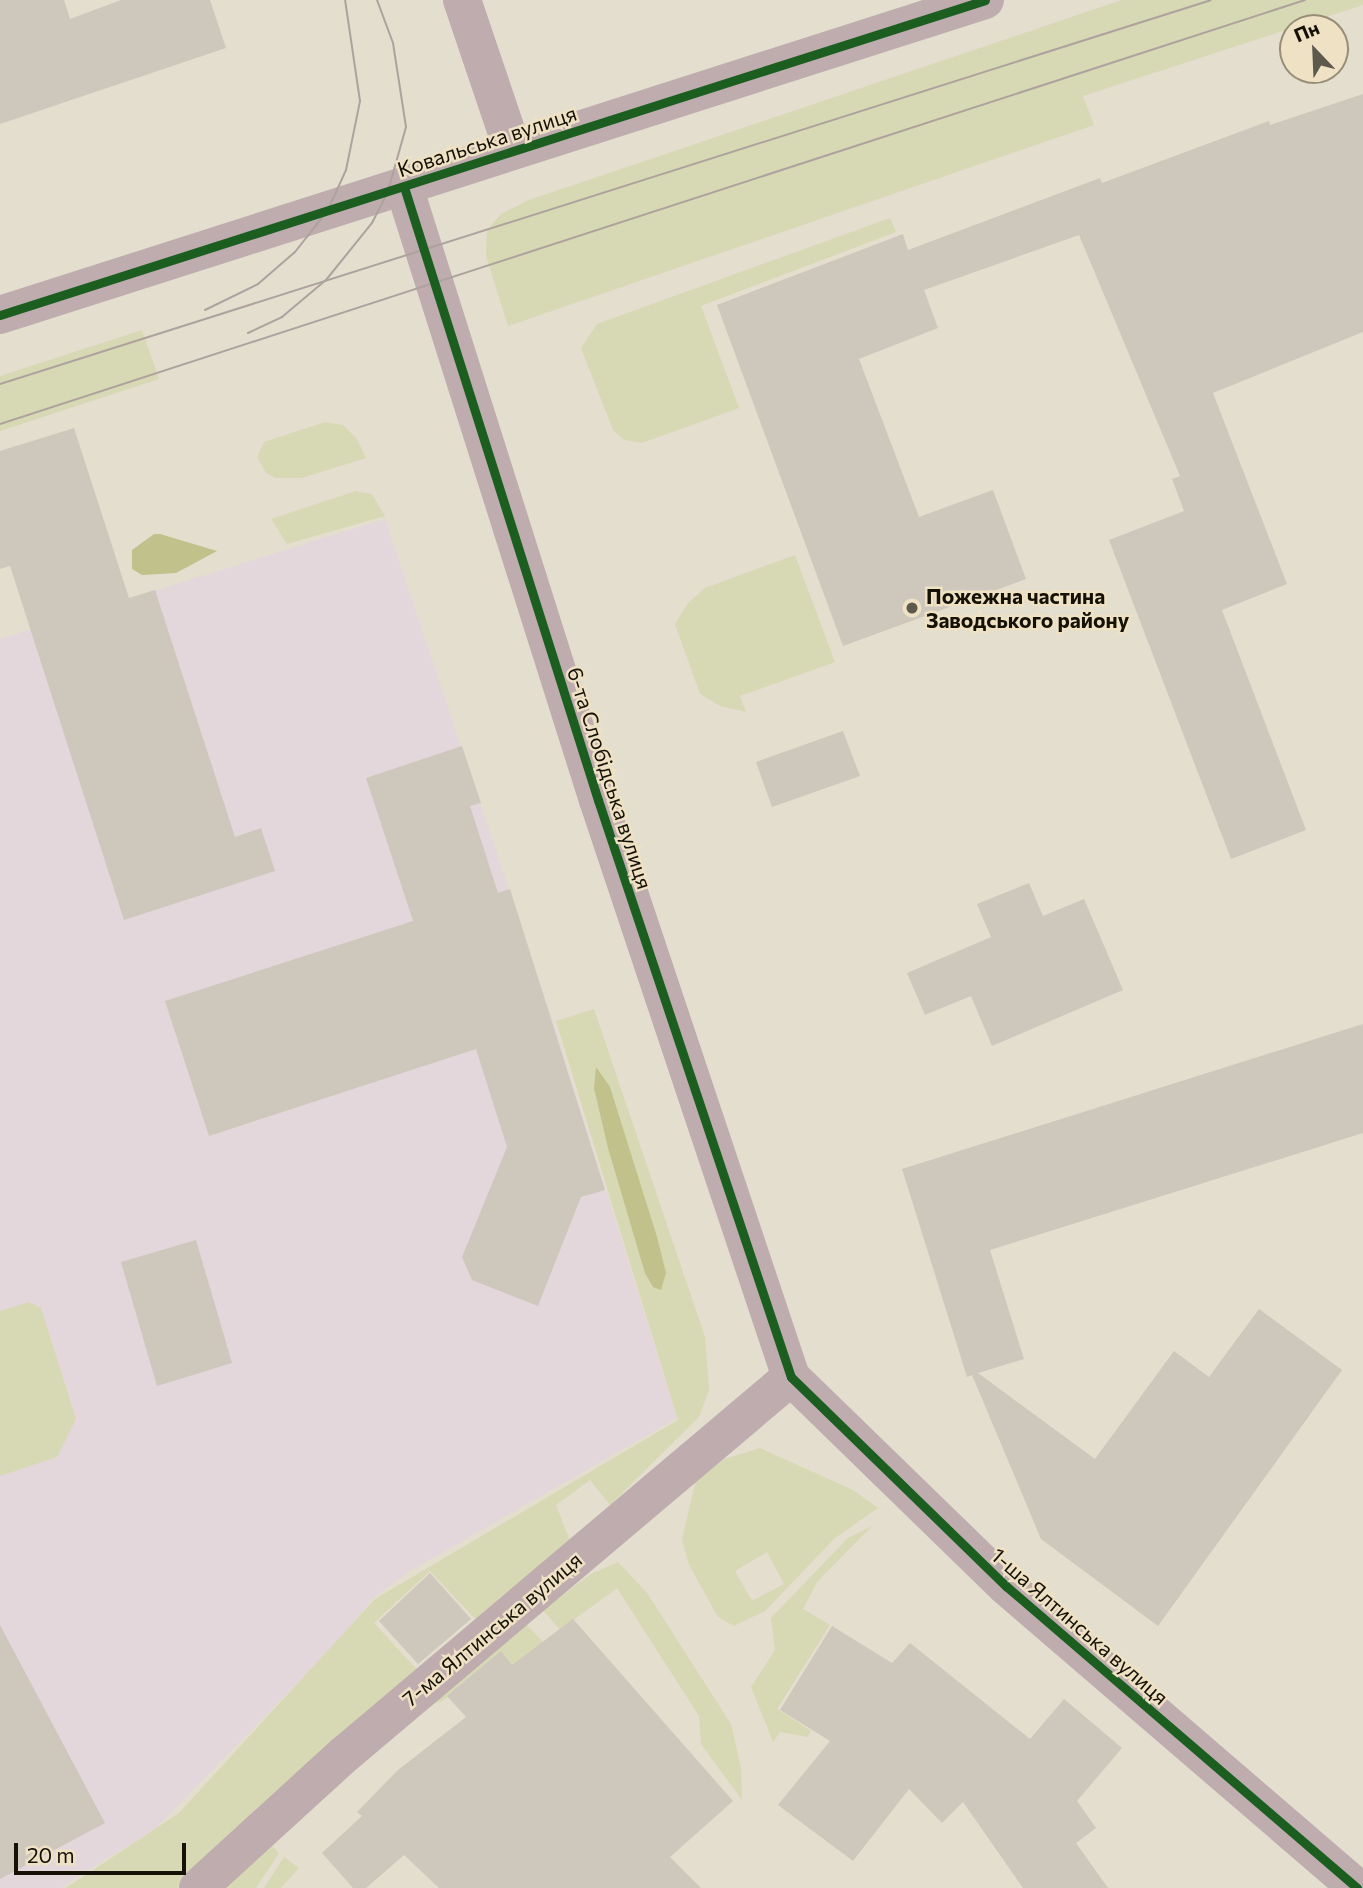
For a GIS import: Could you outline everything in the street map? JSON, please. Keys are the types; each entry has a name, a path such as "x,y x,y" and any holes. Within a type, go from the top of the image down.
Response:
{"street":[{"path":"462,0 513,152"},
{"name":"Ковальська вулиця","path":"0,316 985,0"},
{"name":"6-та Слобідська вулиця","path":"404,187 597,800 791,1377"},
{"name":"7-ма Ялтинська вулиця","path":"198,1888 345,1754 791,1377"},
{"name":"1-ша Ялтинська вулиця","path":"791,1377 1006,1586 1357,1888"}],"shaded area":[{"path":"385,519 554,1024 677,1418 408,1572 373,1598 337,1642 156,1828 60,1888 0,1888 0,639"}],"green space":[{"path":"1122,0 1363,0 1363,5 1335,14 1279,14 1279,32 1083,96 1094,125 508,326 486,256 487,230 501,214 529,200"},
{"path":"890,218 896,232 701,306 739,408 642,443 624,440 613,430 581,348 597,324"},
{"path":"142,330 159,379 0,431 0,376"},
{"path":"325,422 343,425 357,439 366,458 302,478 276,478 266,473 257,457 264,442"},
{"path":"356,491 372,494 385,516 287,544 271,519"},
{"path":"154,534 217,551 176,573 142,575 132,569 132,550"},
{"path":"795,555 835,662 740,696 746,712 720,706 700,694 675,624 688,603 705,588"},
{"path":"594,1009 705,1337 709,1390 699,1417 610,1505 590,1480 556,1505 570,1541 479,1623 430,1571 374,1623 421,1674 177,1888 66,1888 179,1813 375,1599 678,1420 556,1021"},
{"path":"596,1067 610,1087 657,1237 666,1273 661,1290 653,1287 645,1273 608,1148 594,1088"},
{"path":"29,1302 41,1308 76,1419 57,1457 0,1476 0,1311"},
{"path":"760,1448 853,1490 878,1508 835,1538 765,1611 734,1626 718,1617 689,1565 682,1539 696,1480 725,1459","holes":["767,1552 784,1584 752,1601 735,1571"]},
{"path":"872,1526 817,1582 803,1609 830,1625 777,1709 811,1731 808,1737 780,1732 773,1742 751,1687 775,1650 771,1618 848,1538"},
{"path":"618,1562 647,1593 731,1724 741,1768 742,1800 701,1744 699,1716 617,1588 560,1630 543,1610 591,1574"},
{"path":"525,1623 543,1642 507,1669 499,1660 441,1702 431,1704"},
{"path":"267,1841 279,1853 256,1888 225,1888"},
{"path":"284,1857 299,1868 281,1888 264,1888"}],"building":[{"path":"0,0 64,0 70,19 121,0 210,0 226,48 0,124"},
{"path":"1363,94 1363,332 1213,393 1287,584 1222,610 1306,830 1231,859 1109,540 1184,511 1172,479 1180,476 1079,235 924,290 938,328 859,359 919,517 993,490 1026,579 843,646 717,305 903,234 908,250 1100,178 1102,183 1269,121 1270,125"},
{"path":"74,428 129,598 155,590 235,837 261,828 275,871 124,920 10,566 0,569 0,451"},
{"path":"843,731 860,776 772,807 756,762"},
{"path":"462,746 481,803 470,806 498,893 510,889 605,1190 581,1197 538,1306 472,1280 462,1257 507,1147 476,1049 209,1136 165,1001 413,921 366,778"},
{"path":"1029,883 1043,916 1084,899 1123,990 992,1046 971,996 925,1015 907,973 991,937 977,904"},
{"path":"1363,1024 1363,1133 990,1250 1024,1359 978,1373 1095,1459 1174,1351 1209,1377 1259,1309 1342,1370 1158,1626 1041,1539 972,1375 967,1377 902,1169"},
{"path":"196,1240 232,1363 157,1386 121,1262"},
{"path":"430,1573 471,1619 418,1664 379,1621"},
{"path":"573,1619 733,1801 670,1857 701,1888 439,1888 404,1855 366,1888 353,1888 322,1853 362,1816 357,1812 398,1770 466,1717 447,1696 501,1651 512,1665"},
{"path":"0,1625 105,1823 0,1879"},
{"path":"832,1626 892,1663 910,1643 1030,1739 1064,1699 1122,1748 1077,1801 1096,1828 1076,1843 1108,1888 1023,1888 963,1802 942,1823 909,1789 853,1861 778,1805 830,1741 780,1710"}],"tram line":[{"path":"205,310 258,284 295,252 328,210 346,170 360,101 345,0"},
{"path":"248,333 282,317 326,280 372,223 388,191 406,127 393,43 377,0"},
{"path":"0,384 1211,0"},
{"path":"0,424 1305,0"}],"cycle path":[{"path":"0,315 985,0"},
{"path":"404,187 598,800 791,1377 1006,1586 1357,1888"}],"place":[{"name":"Пожежна частина Заводського району","path":"912,608"}]}
